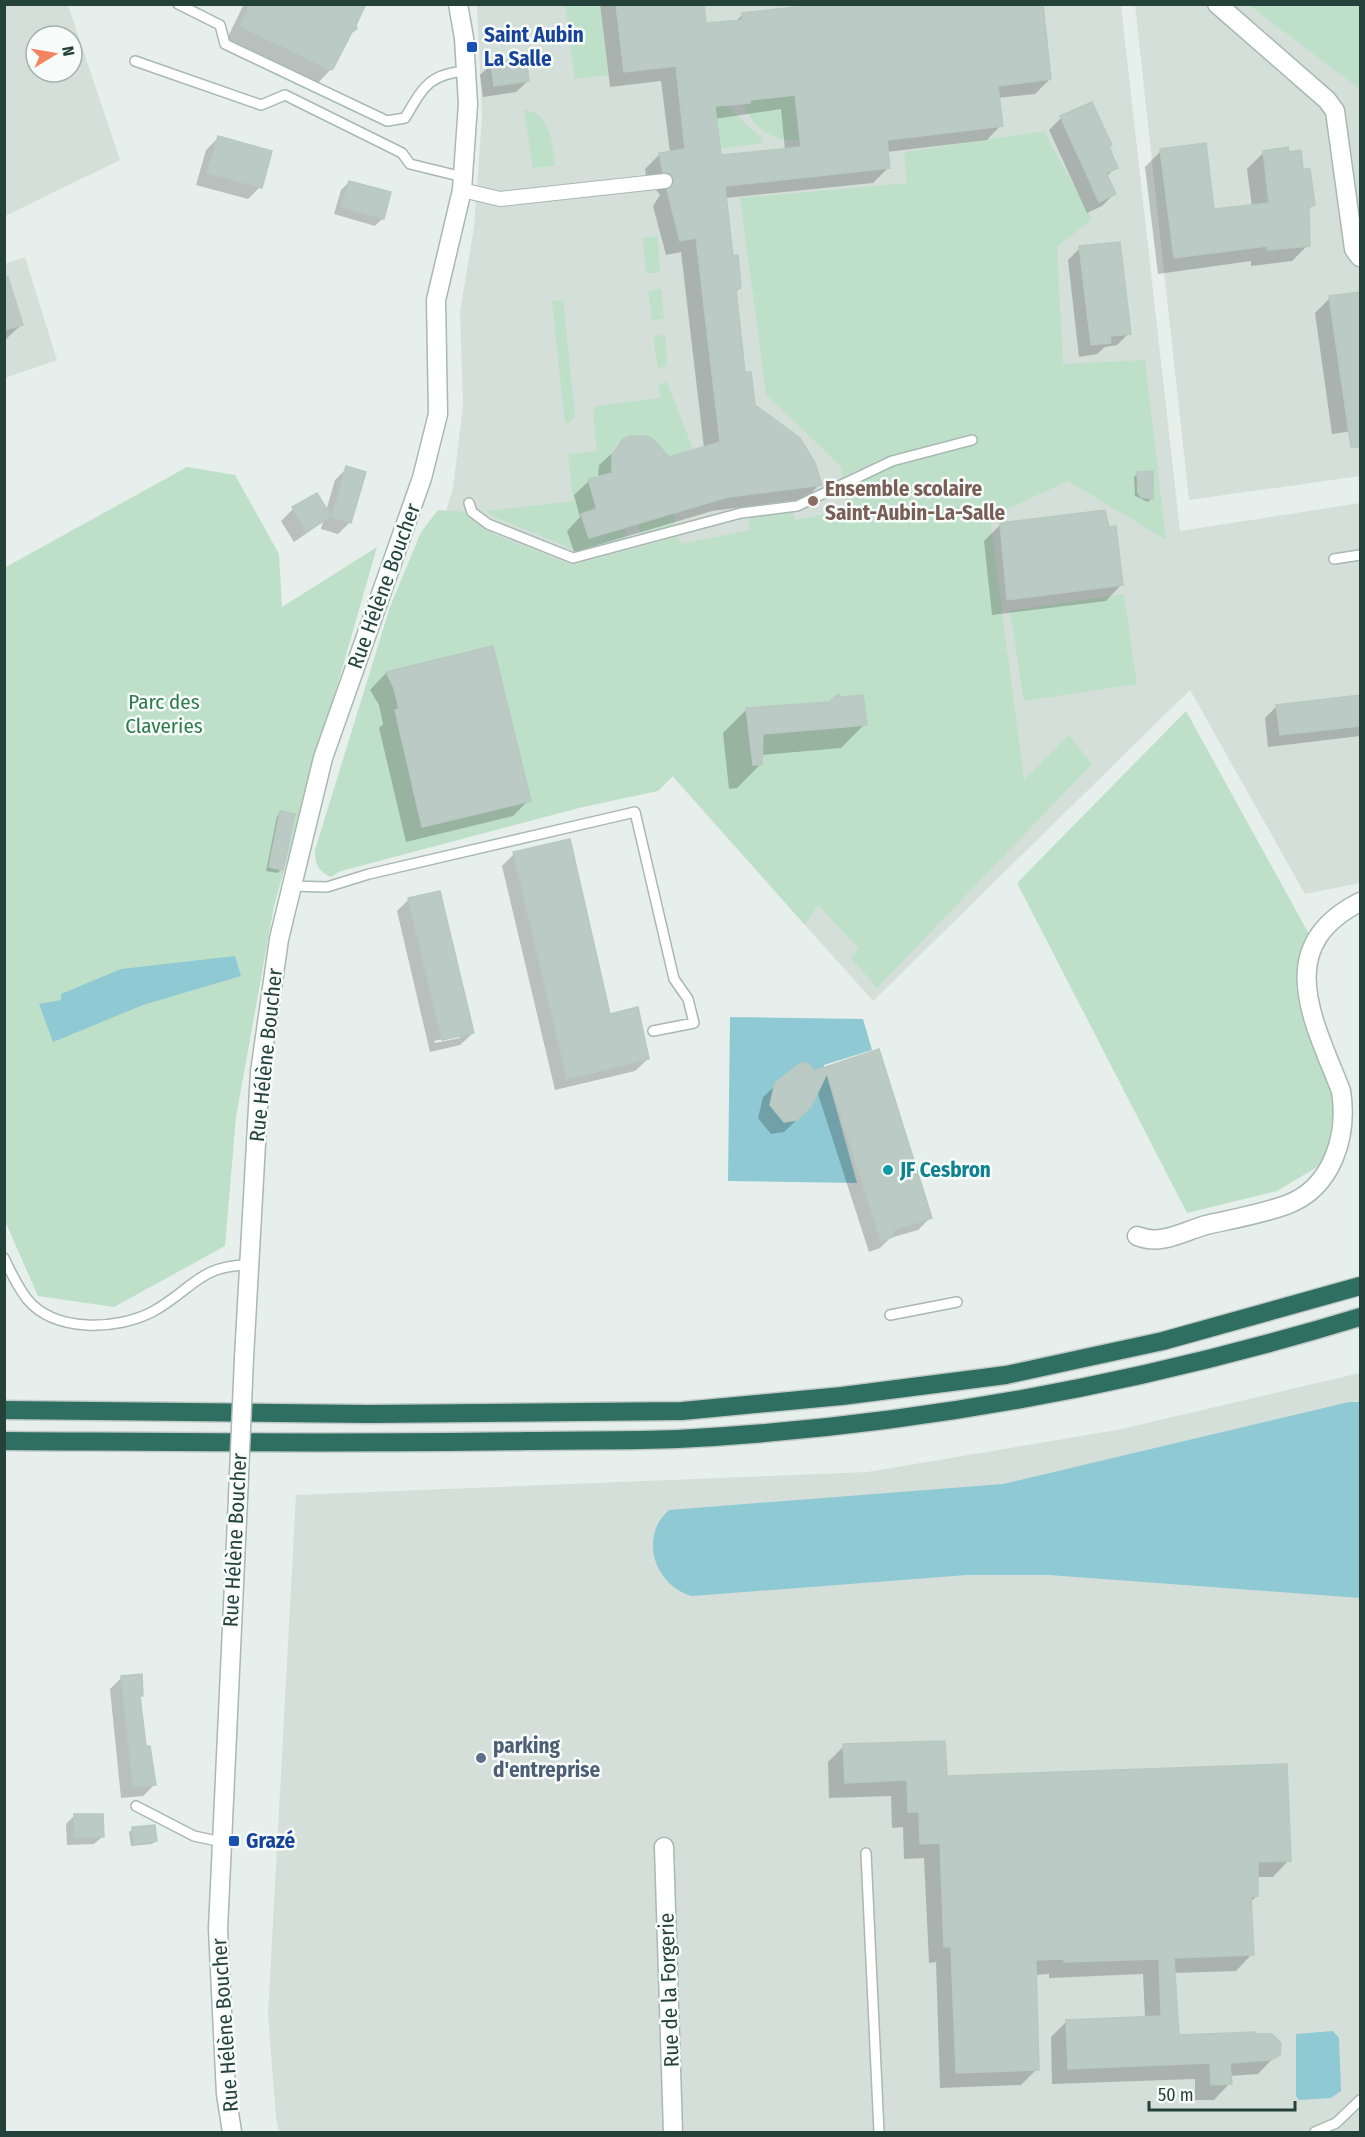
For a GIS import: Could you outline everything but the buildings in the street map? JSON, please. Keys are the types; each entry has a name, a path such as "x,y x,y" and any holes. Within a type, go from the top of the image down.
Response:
{"highway":[{"path":"4,1410 369,1414 705,1409 842,1396 1006,1375 1164,1341 1360,1286"},
{"path":"4,1441 368,1444 679,1439 836,1425 1011,1402 1167,1370 1360,1317"}],"street":[{"name":"Rue Hélène Boucher","path":"232,2133 226,2094 218,1929 244,1358 260,1072 279,939 327,746 420,484 438,414 436,300 462,183 468,104 458,4"},
{"path":"1217,4 1331,105 1337,117 1354,249 1360,257"},
{"path":"462,183 501,199 665,181"},
{"path":"1137,1236 1149,1241 1160,1241 1189,1230 1287,1205 1308,1192 1324,1175 1339,1146 1344,1119 1343,1105 1341,1091 1309,1007 1306,975 1314,945 1323,931 1346,909 1360,902"},
{"name":"Rue de la Forgerie","path":"664,1847 673,2133"}],"lane":[{"path":"178,4 220,25 225,44 387,121 405,118 429,81 441,74 466,71"},
{"path":"135,62 261,105 285,95 402,153 410,164 462,183"},
{"path":"469,503 472,512 488,524 573,558 741,513 797,506 892,461 972,440"},
{"path":"1334,559 1360,555"},
{"path":"291,886 327,887 369,874 635,812 674,979 688,999 694,1023 653,1031"},
{"path":"4,1258 27,1299 53,1317 84,1325 119,1323 152,1312 204,1274 228,1264 250,1265"},
{"path":"890,1315 957,1302"},
{"path":"136,1806 194,1836 222,1842"},
{"path":"866,1853 879,2133"},
{"path":"1315,2133 1336,2123 1360,2100"}],"shaded area":[{"path":"5,4 68,5 74,24 24,24 24,84 84,84 84,53 120,160 5,216"},
{"name":"Ensemble scolaire Saint-Aubin-La-Salle","path":"477,5 1121,5 1180,531 1360,503 1360,883 1305,894 1190,690 873,1001 672,776 570,570 437,541 453,488 463,406 460,312 474,227 482,117"},
{"path":"1135,5 1360,5 1360,476 1189,500"},
{"path":"25,257 57,360 5,378 4,264"},
{"path":"1360,1373 1360,2132 279,2132 268,2015 296,1495 867,1472 1117,1430"}],"green space":[{"path":"565,5 600,5 608,75 575,79"},
{"path":"1249,5 1360,5 1360,89"},
{"path":"795,95 799,140 780,139 765,132 752,120 743,104 750,103 752,100"},
{"path":"714,99 723,102 761,138 763,143 720,149"},
{"path":"524,110 540,116 545,123 551,140 555,166 533,168"},
{"path":"1044,131 1092,219 1057,247 1063,364 1145,360 1166,540 1068,481 990,517 1024,780 1069,735 1092,764 877,988 851,958 859,949 818,905 805,925 673,776 658,791 583,807 341,871 331,877 320,870 315,859 315,850 390,607 421,532 438,510 465,512 478,524 498,536 572,565 678,537 681,544 750,530 748,520 751,515 784,512 793,514 796,520 848,509 841,467 766,394 740,198 907,183 904,152"},
{"path":"658,236 660,273 646,273 643,238"},
{"path":"661,289 664,319 652,320 648,291"},
{"path":"563,300 575,415 571,422 565,423 552,301"},
{"path":"665,334 667,366 658,368 653,337"},
{"path":"667,382 693,449 665,458 658,446 649,438 639,435 629,436 620,441 614,449 611,460 613,473 588,479 596,506 581,515 589,538 625,528 627,537 577,551 490,515 487,511 573,501 568,454 597,451 593,414 596,406 660,398 658,384"},
{"name":"Parc des Claveries","path":"187,467 235,475 279,554 282,607 377,547 274,906 236,1117 225,1246 114,1307 38,1296 5,1221 4,568"},
{"path":"674,513 676,524 641,534 638,524"},
{"path":"1124,594 1137,684 1024,701 1010,611"},
{"path":"1186,711 1309,934 1296,988 1335,1097 1330,1143 1322,1164 1277,1191 1187,1213 1017,883"}],"water":[{"path":"235,956 241,976 143,1005 53,1042 39,1004 61,1000 61,994 121,969"},
{"path":"730,1017 863,1019 872,1050 824,1065 857,1183 728,1181"},
{"path":"1349,1402 1360,1402 1360,1598 1049,1575 967,1575 692,1596 679,1591 668,1582 660,1572 655,1559 654,1533 669,1510 1003,1484"},
{"path":"1333,2031 1339,2038 1341,2091 1331,2098 1299,2100 1296,2096 1296,2034"}],"place":[{"name":"Saint Aubin La Salle","path":"472,47"},
{"name":"Ensemble scolaire Saint-Aubin-La-Salle","path":"813,501"},
{"name":"JF Cesbron","path":"888,1170"},
{"name":"parking d'entreprise","path":"481,1758"},
{"name":"Grazé","path":"234,1841"}]}
